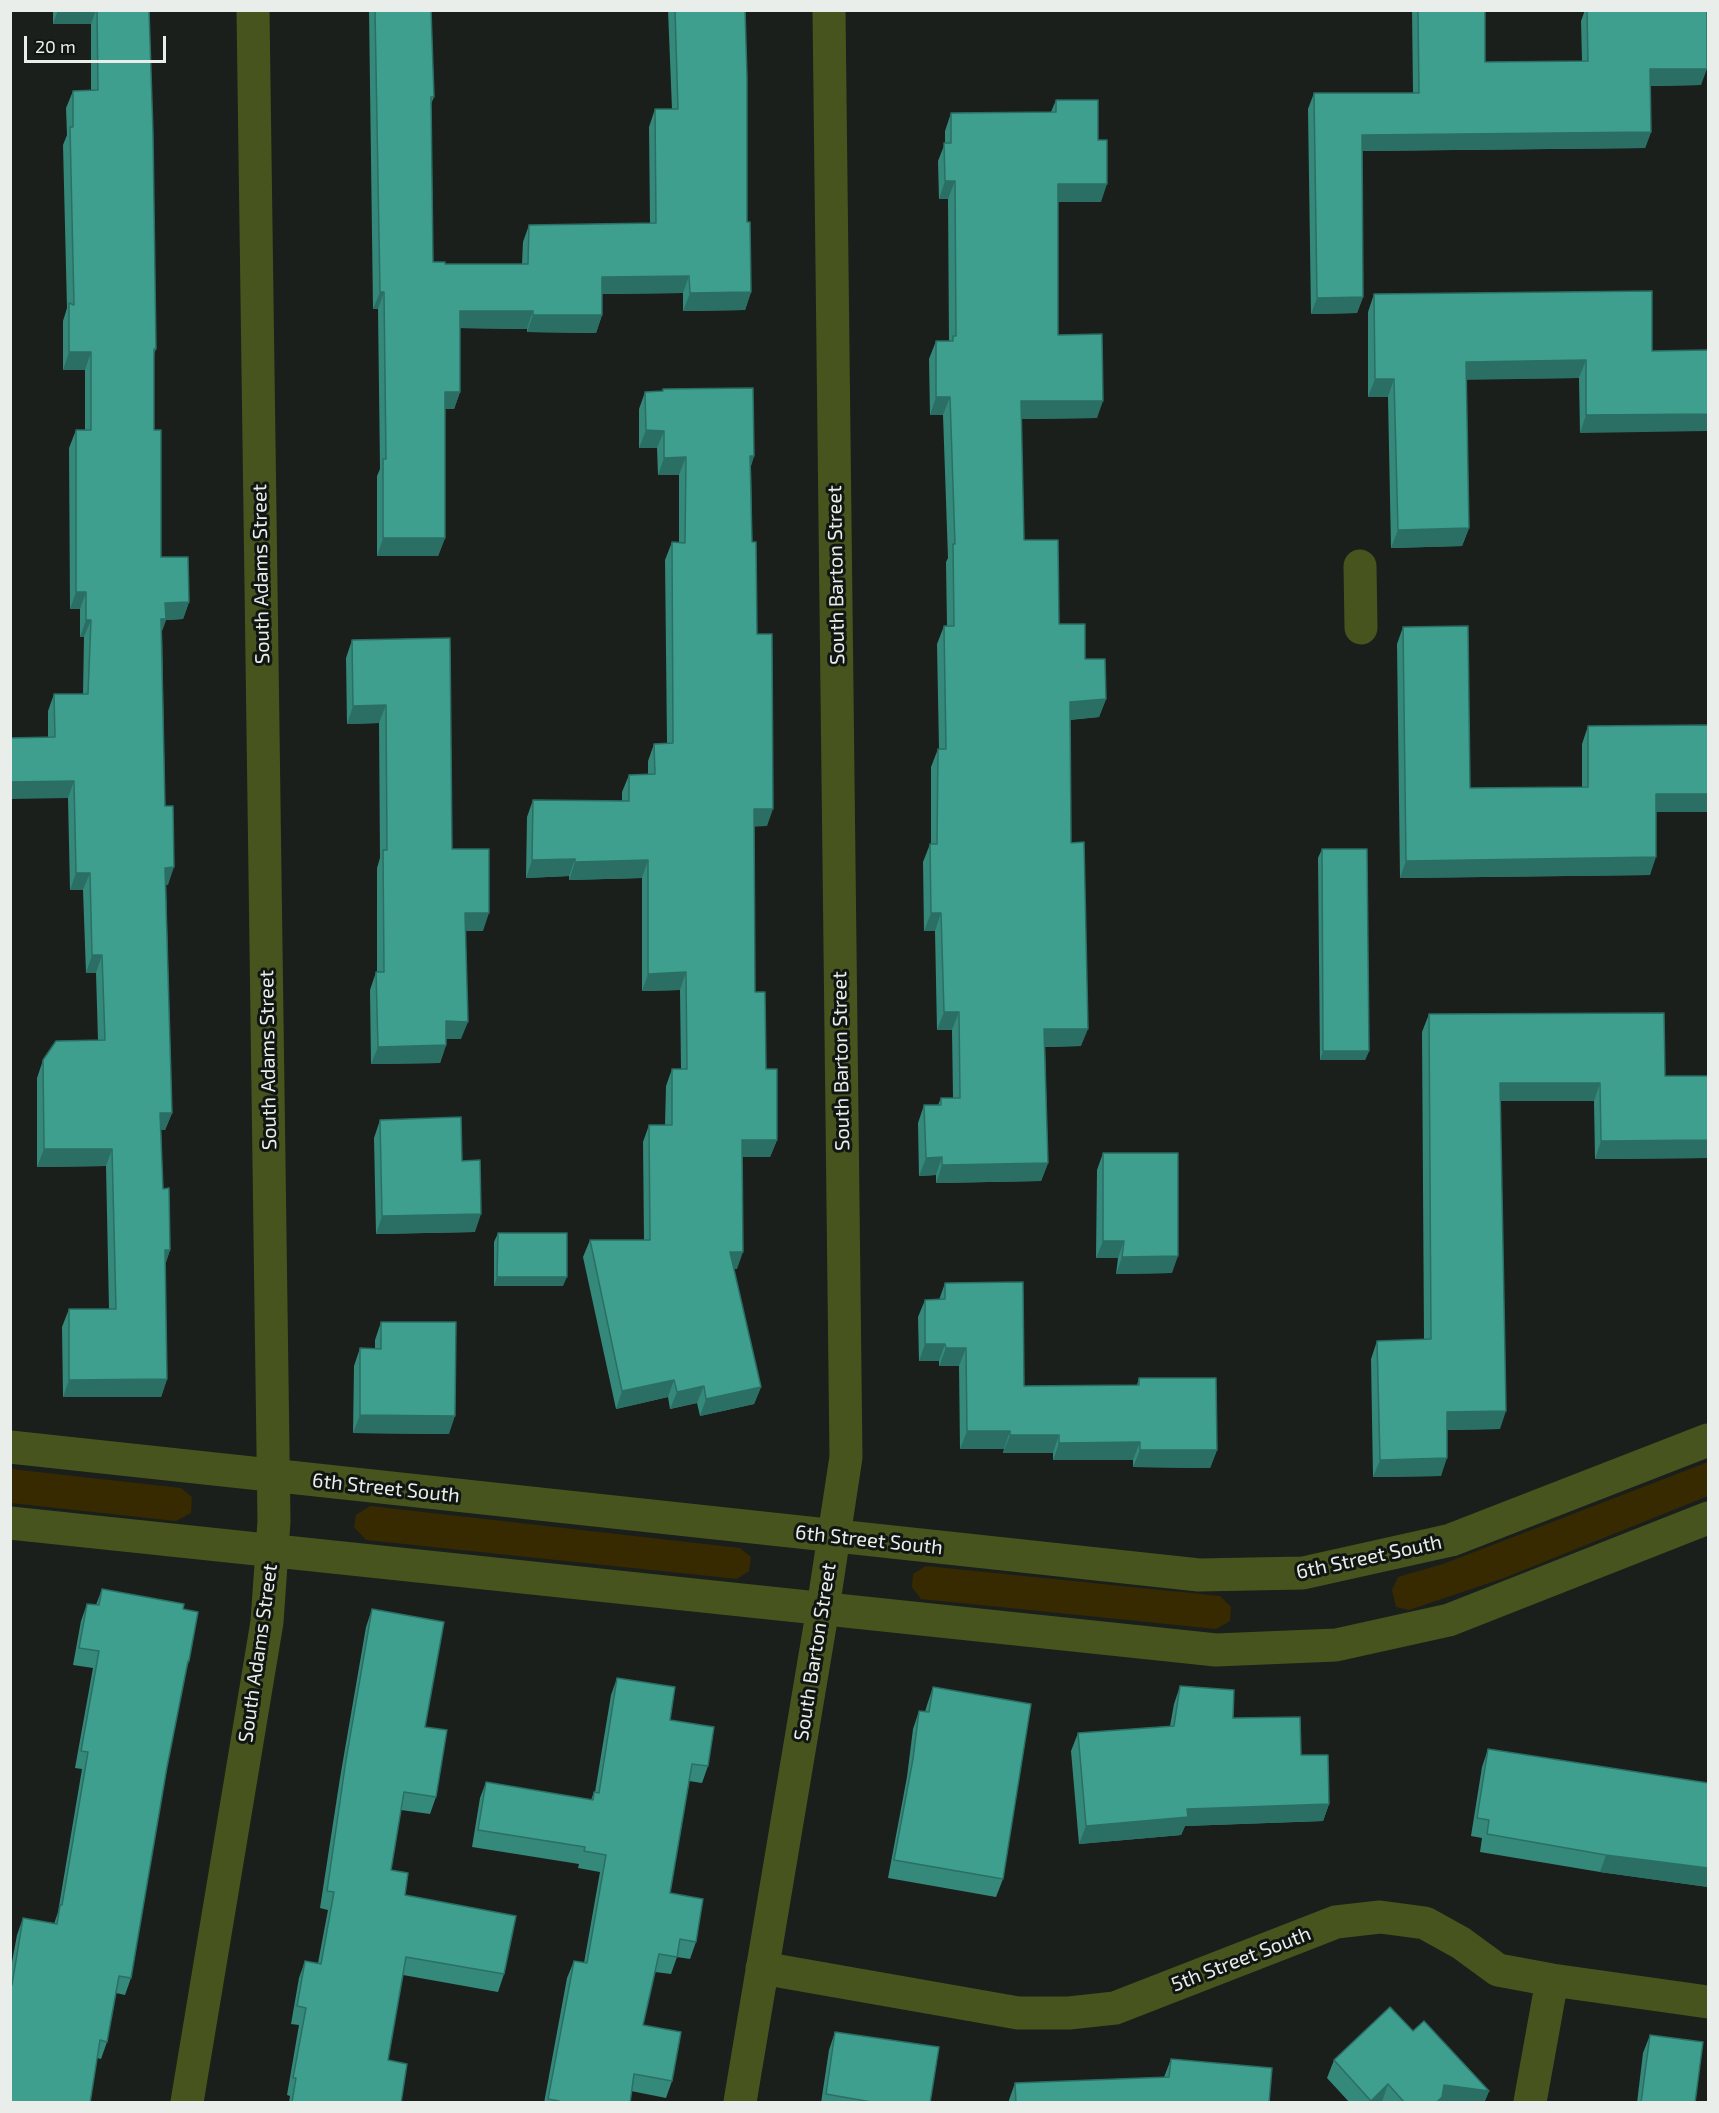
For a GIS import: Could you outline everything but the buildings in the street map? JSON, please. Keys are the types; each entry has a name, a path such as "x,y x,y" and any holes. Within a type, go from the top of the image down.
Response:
{"street":[{"name":"South Adams Street","path":"187,2103 267,1622 272,1550 274,1475 253,10"},
{"name":"South Barton Street","path":"740,2103 846,1457 829,10"},
{"path":"1360,566 1361,628"},
{"name":"6th Street South","path":"10,1448 1199,1575 1303,1574 1451,1540 1708,1440"},
{"path":"10,1523 1216,1650 1336,1645 1449,1620 1708,1518"},
{"name":"5th Street South","path":"762,1968 1018,2013 1069,2013 1114,2008 1336,1922 1380,1917 1425,1923 1461,1943 1498,1970 1708,2002"},
{"path":"1530,2103 1552,1980"}],"shaded area":[{"path":"1708,1462 1708,1496 1504,1578 1409,1610 1396,1607 1392,1590 1398,1577 1443,1564"},
{"path":"11,1469 181,1488 192,1497 191,1513 176,1521 11,1503"},
{"path":"370,1506 740,1548 751,1557 749,1571 737,1579 366,1540 354,1527 356,1515"},
{"path":"926,1566 1220,1596 1231,1607 1230,1621 1216,1629 921,1599 912,1587 913,1574"}]}
